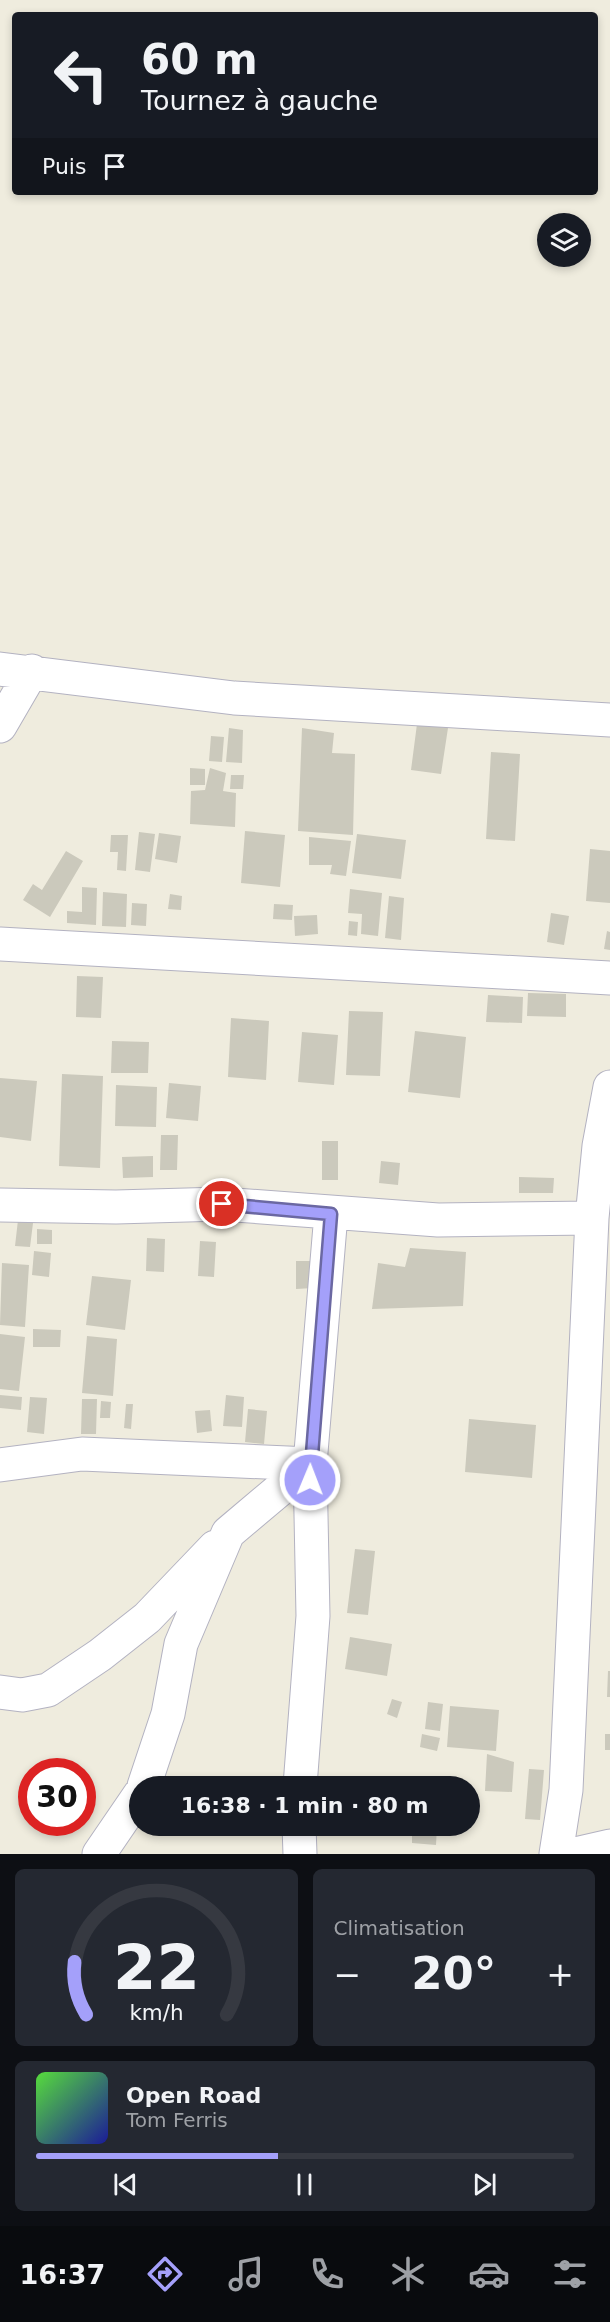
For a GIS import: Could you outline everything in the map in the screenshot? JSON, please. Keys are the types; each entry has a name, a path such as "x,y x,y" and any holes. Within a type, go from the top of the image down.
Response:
{"street":[{"path":"0,669 32,671 234,698 610,720"},
{"path":"0,726 32,671"},
{"path":"0,944 610,978"},
{"path":"556,1854 566,1790 592,1218 598,1146 610,1088"},
{"path":"0,1205 116,1207 222,1204 331,1214 438,1220 592,1218"},
{"path":"301,1776 313,1616 310,1464 331,1214"},
{"path":"0,1465 82,1454 310,1464"},
{"path":"0,1692 22,1695 48,1690 100,1655 147,1618 228,1533 310,1464"},
{"path":"147,1776 168,1714 181,1644 228,1533"},
{"path":"99,1854 129,1810"},
{"path":"299,1836 300,1854"},
{"path":"575,1854 610,1846"}],"building":[{"path":"417,724 448,728 441,774 411,770"},
{"path":"229,728 243,730 242,763 226,762"},
{"path":"302,728 334,733 332,753 355,754 353,835 298,831"},
{"path":"211,736 224,737 222,762 209,761"},
{"path":"491,752 520,754 515,841 486,839"},
{"path":"190,768 205,769 205,785 190,785"},
{"path":"210,768 226,773 223,791 236,793 235,827 190,824 191,791 205,790"},
{"path":"231,775 244,775 243,789 230,789"},
{"path":"245,831 285,835 280,887 241,883"},
{"path":"139,832 155,834 150,872 135,870"},
{"path":"159,833 181,836 177,863 155,859"},
{"path":"357,834 406,840 401,879 352,873"},
{"path":"111,835 128,835 126,871 117,870 118,852 110,852"},
{"path":"309,837 351,841 346,876 330,874 332,865 309,865"},
{"path":"590,849 610,851 610,903 586,901"},
{"path":"66,851 83,861 50,917 23,900 33,884 42,890"},
{"path":"82,887 97,888 96,925 67,923 67,911 82,912"},
{"path":"350,889 382,893 378,936 361,934 362,914 348,913"},
{"path":"103,892 127,894 126,927 102,926"},
{"path":"170,894 182,896 181,910 168,909"},
{"path":"389,896 404,898 401,940 385,938"},
{"path":"132,903 147,904 146,926 131,925"},
{"path":"274,904 293,905 292,920 273,919"},
{"path":"551,913 569,916 564,945 547,942"},
{"path":"317,915 318,934 295,936 294,916"},
{"path":"349,921 358,922 357,936 348,935"},
{"path":"607,931 610,932 610,950 604,949"},
{"path":"77,976 103,977 101,1018 76,1017"},
{"path":"528,993 566,994 566,1017 527,1016"},
{"path":"488,995 523,997 522,1023 486,1022"},
{"path":"349,1011 383,1012 380,1076 346,1075"},
{"path":"231,1018 269,1021 266,1080 228,1077"},
{"path":"415,1031 466,1037 460,1098 408,1092"},
{"path":"302,1032 338,1035 334,1085 298,1082"},
{"path":"112,1041 149,1042 148,1073 111,1073"},
{"path":"62,1074 103,1076 100,1168 59,1166"},
{"path":"0,1078 37,1081 31,1141 0,1137"},
{"path":"169,1083 201,1086 198,1121 166,1118"},
{"path":"116,1085 157,1087 156,1127 115,1126"},
{"path":"161,1135 178,1135 177,1170 160,1170"},
{"path":"322,1141 338,1141 338,1180 322,1180"},
{"path":"153,1156 153,1177 123,1178 122,1157"},
{"path":"381,1161 400,1163 398,1185 379,1183"},
{"path":"519,1177 554,1178 553,1193 519,1193"},
{"path":"18,1220 33,1223 30,1247 15,1246"},
{"path":"37,1229 52,1230 52,1244 37,1244"},
{"path":"147,1238 165,1239 164,1272 146,1271"},
{"path":"200,1241 216,1242 214,1277 198,1276"},
{"path":"410,1248 466,1252 463,1306 372,1309 378,1263 405,1267"},
{"path":"34,1251 51,1253 49,1277 32,1275"},
{"path":"296,1261 313,1261 313,1288 296,1289"},
{"path":"2,1263 29,1265 25,1327 0,1325"},
{"path":"92,1276 131,1280 125,1330 86,1325"},
{"path":"33,1329 61,1330 60,1347 33,1347"},
{"path":"0,1334 25,1337 19,1391 0,1389"},
{"path":"87,1336 117,1339 113,1396 82,1393"},
{"path":"0,1395 22,1397 21,1410 0,1408"},
{"path":"226,1395 244,1397 242,1427 223,1426"},
{"path":"30,1397 47,1398 44,1434 27,1432"},
{"path":"82,1399 97,1399 96,1434 81,1434"},
{"path":"101,1401 111,1402 110,1418 100,1418"},
{"path":"126,1404 133,1404 131,1429 124,1428"},
{"path":"248,1409 267,1411 264,1444 245,1442"},
{"path":"210,1410 212,1431 197,1433 195,1411"},
{"path":"469,1419 536,1425 532,1478 465,1472"},
{"path":"355,1549 375,1551 368,1615 347,1613"},
{"path":"350,1637 392,1644 387,1676 345,1669"},
{"path":"608,1671 610,1671 610,1697 607,1697"},
{"path":"392,1699 402,1702 397,1718 387,1714"},
{"path":"428,1702 443,1704 440,1731 425,1729"},
{"path":"450,1706 499,1710 496,1751 447,1747"},
{"path":"422,1734 440,1738 437,1751 420,1747"},
{"path":"605,1734 610,1734 610,1750 605,1750"},
{"path":"487,1754 514,1762 512,1792 485,1791"},
{"path":"529,1769 544,1770 540,1820 525,1819"},
{"path":"412,1836 436,1836 436,1845 412,1843"}],"route":[{"path":"222,1204 331,1214 310,1480"}]}
